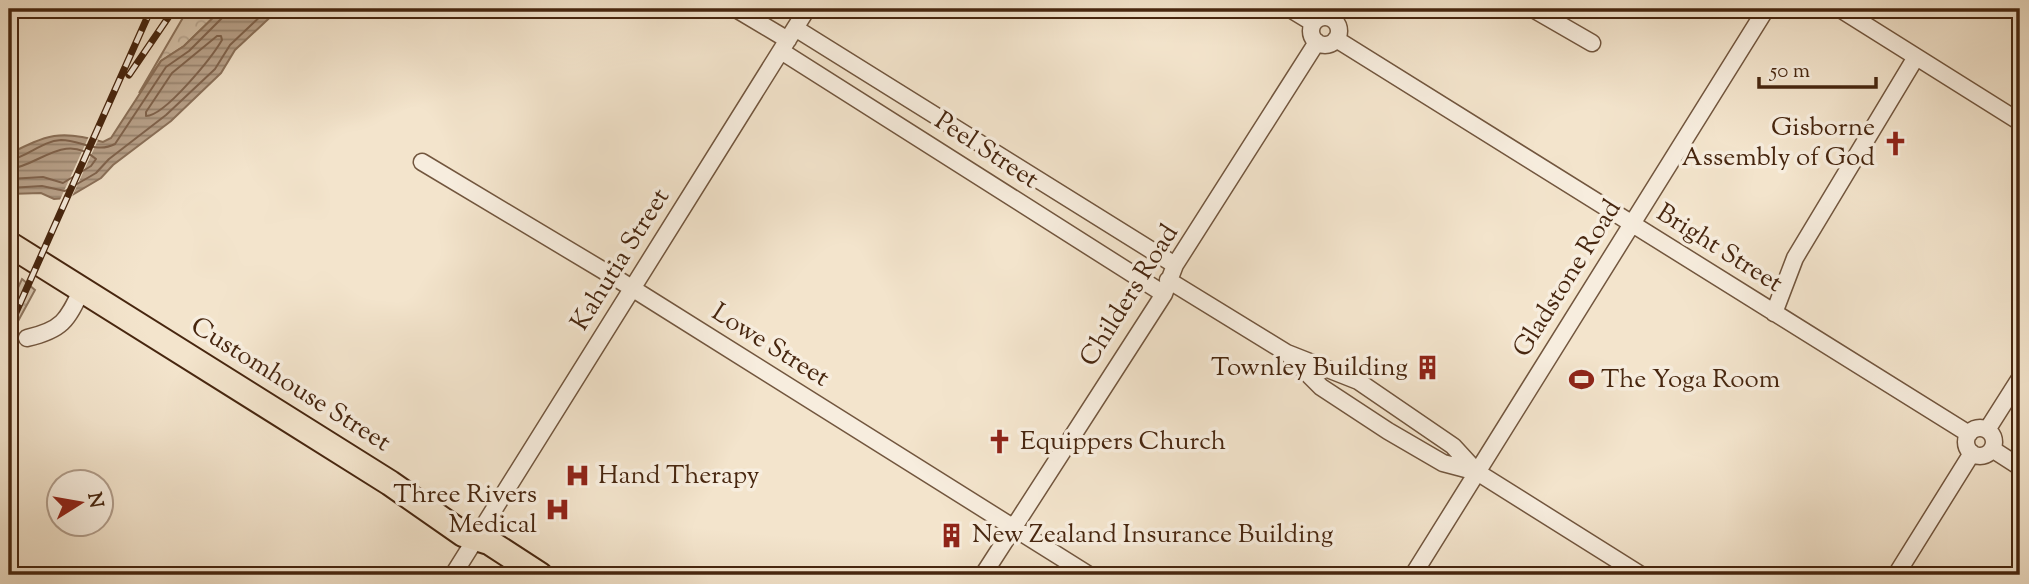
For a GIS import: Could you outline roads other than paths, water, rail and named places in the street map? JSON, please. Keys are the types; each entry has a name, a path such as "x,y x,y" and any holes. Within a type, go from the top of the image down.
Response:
{"highway":[{"name":"Customhouse Street","path":"9,244 390,483 420,507 463,534 489,542 540,575"}],"street":[{"name":"Peel Street","path":"737,9 1287,353 1358,382 1453,446 1477,472 1642,575"},
{"name":"Kahutia Street","path":"453,575 807,9"},
{"path":"1290,9 1313,23"},
{"path":"1533,9 1592,43"},
{"name":"Gladstone Road","path":"1413,575 1766,9"},
{"path":"1840,9 2020,122"},
{"path":"1336,14 1339,28 1336,39 1327,45 1317,43 1311,34 1313,23 1322,17 1336,14"},
{"name":"Bright Street","path":"1336,39 1969,434"},
{"name":"Peel Street","path":"788,40 1169,279"},
{"name":"Childers Road","path":"983,575 1317,43"},
{"path":"1774,313 1794,258 1916,57"},
{"name":"Lowe Street","path":"422,163 632,288 1089,575"},
{"path":"27,338 53,332 69,316 82,289"},
{"name":"Peel Street","path":"1287,353 1321,387 1388,431 1443,463 1477,472"},
{"path":"1987,430 2020,378"},
{"path":"1979,428 1987,430 1993,436 1992,449 1981,456 1972,453 1966,442 1969,434 1979,428"},
{"path":"1992,449 2020,467"},
{"path":"1896,575 1972,453"}],"water":[{"path":"222,9 279,9 235,50 221,73 171,121 113,165 101,178 67,198 54,199 41,193 9,194 9,154 54,136 76,136 103,142 111,138 161,61 184,46"}],"railway":[{"path":"9,328 151,9"},
{"path":"129,75 174,9"}],"place":[{"name":"Gisborne Assembly of God","path":"1895,143"},
{"name":"Townley Building","path":"1428,368"},
{"name":"The Yoga Room","path":"1581,380"},
{"name":"Equippers Church","path":"1000,442"},
{"name":"Hand Therapy","path":"578,476"},
{"name":"Three Rivers Medical","path":"557,510"},
{"name":"New Zealand Insurance Building","path":"952,535"}]}
